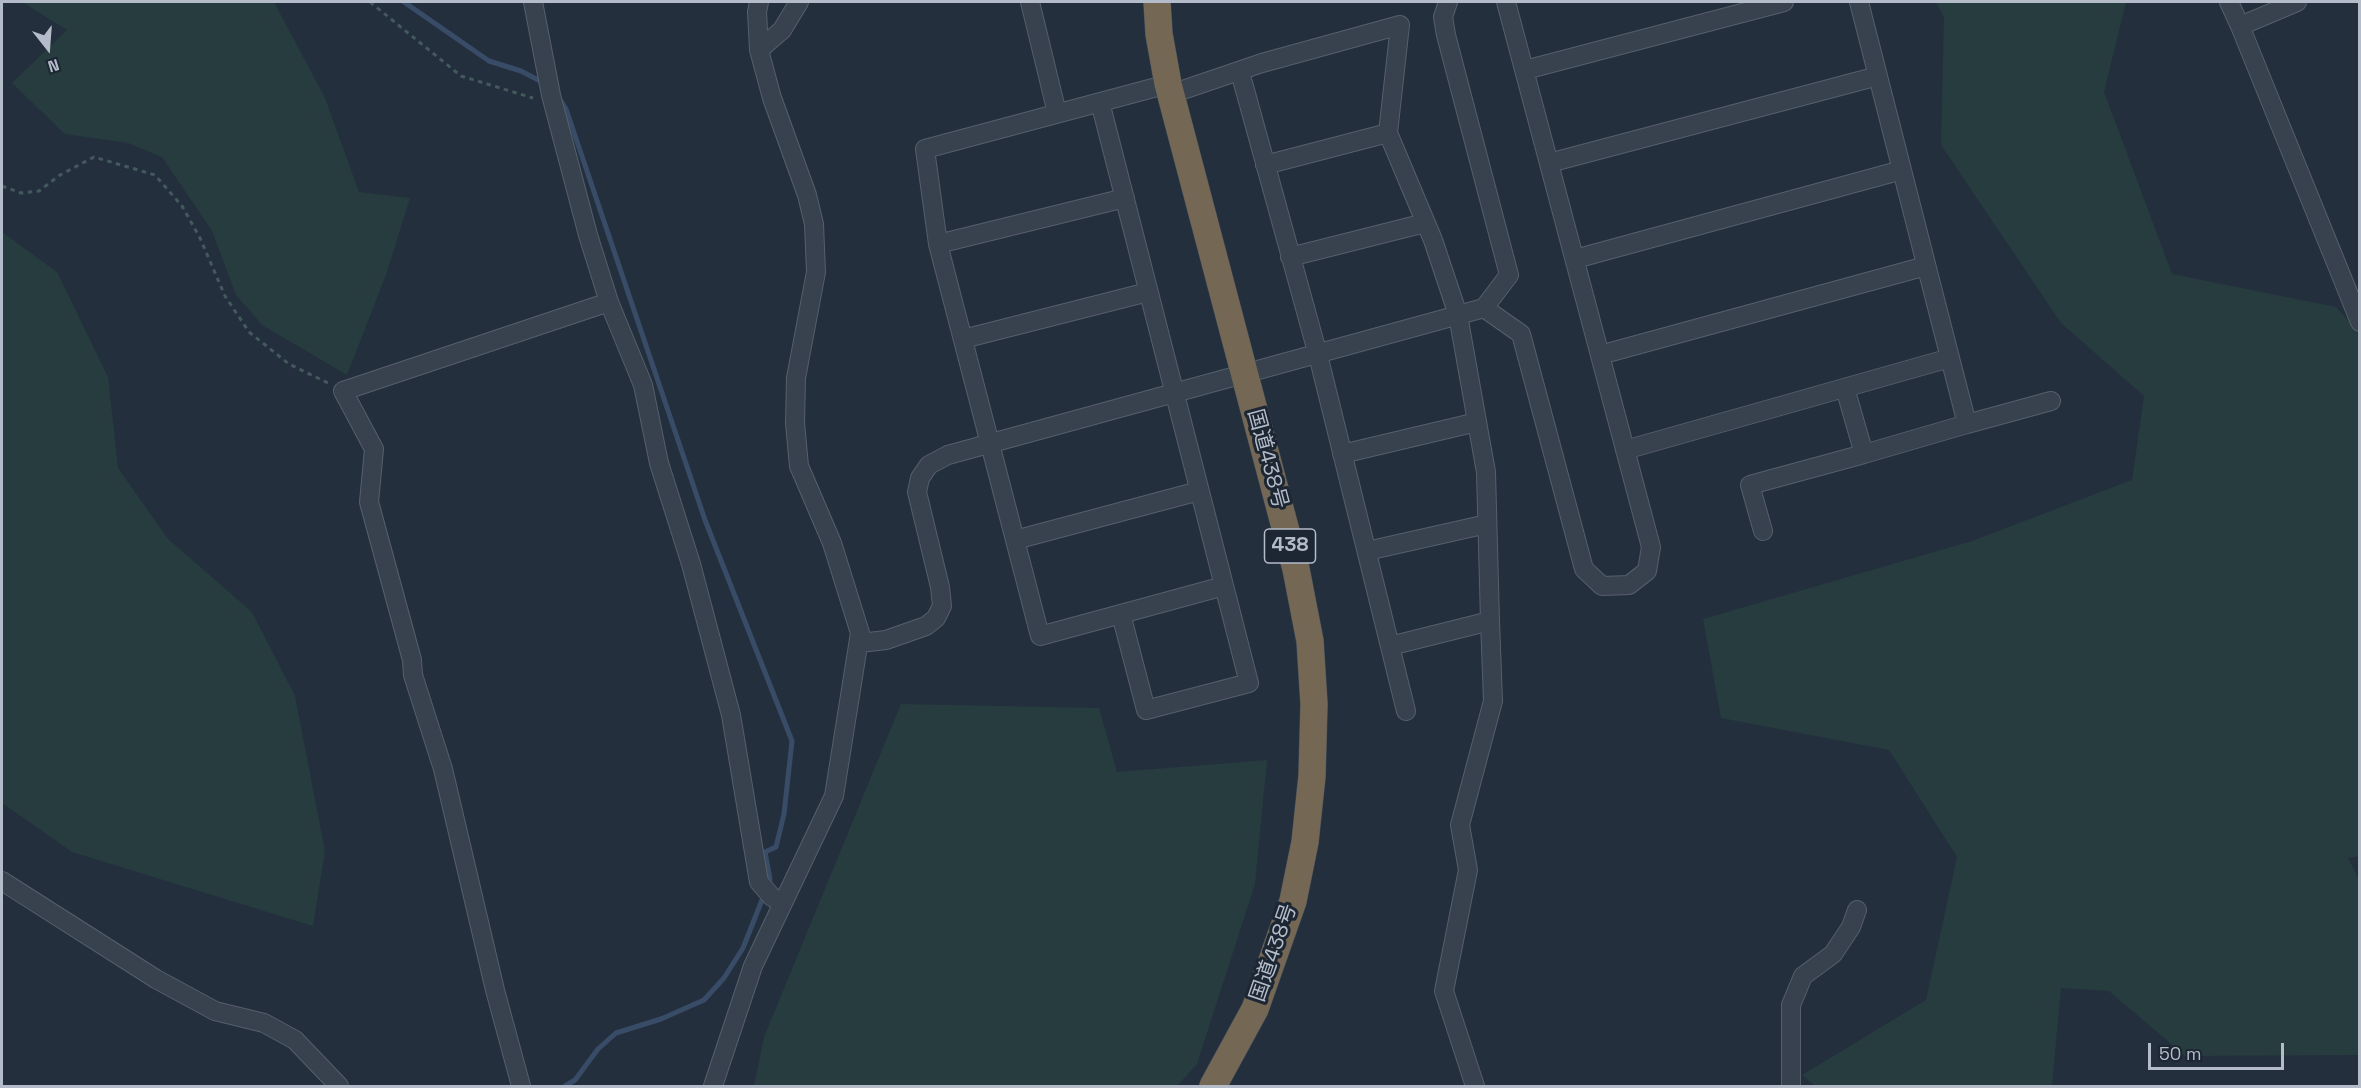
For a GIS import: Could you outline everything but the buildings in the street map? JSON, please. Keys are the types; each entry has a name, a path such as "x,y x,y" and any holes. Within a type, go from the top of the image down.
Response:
{"highway":[{"name":"国道438号","path":"1157,2 1159,34 1170,89 1296,569 1311,641 1314,704 1312,776 1305,842 1293,901 1255,1009 1213,1086"}],"street":[{"path":"532,2 551,94 609,302 643,385 659,463 691,564 728,705 755,863 772,896"},
{"path":"713,1086 753,966 772,896 834,796 860,643 857,616 832,543 799,465 795,423 796,378 816,272 814,224 807,195 772,98 759,50 757,12 759,2"},
{"path":"759,50 783,30 799,2"},
{"path":"1030,2 1057,113"},
{"path":"860,643 886,640 926,626 936,618 942,606 940,587 917,492 920,478 929,465 948,454 1484,308 1509,275 1446,34 1443,17 1448,2"},
{"path":"1484,308 1521,334 1584,569 1602,586 1629,585 1647,571 1651,547 1506,2"},
{"path":"1525,70 1784,2"},
{"path":"1859,2 1967,424"},
{"path":"2229,2 2360,322"},
{"path":"2240,26 2297,2"},
{"path":"1224,586 1040,636 938,244 925,149 1100,102 1170,89 1240,72 1262,63 1400,25 1388,133 1425,223 1458,315 1486,472 1493,701 1460,825 1468,870 1444,991 1474,1086"},
{"path":"1240,72 1318,355 1406,711"},
{"path":"1549,163 1878,76"},
{"path":"1100,102 1249,683 1146,710 1121,614"},
{"path":"1265,165 1388,133"},
{"path":"1575,259 1902,170"},
{"path":"938,244 1125,198"},
{"path":"1290,257 1425,223"},
{"path":"1600,355 1926,266"},
{"path":"963,339 1148,292"},
{"path":"521,1086 495,990 443,769 413,675 412,660 369,502 374,449 343,390 609,302"},
{"path":"1625,450 1950,358"},
{"path":"1845,388 1864,454"},
{"path":"1763,531 1750,485 2051,401"},
{"path":"1342,454 1477,422"},
{"path":"1015,540 1199,491"},
{"path":"1367,551 1487,524"},
{"path":"1390,646 1490,621"},
{"path":"2,881 156,979 215,1011 264,1023 295,1040 339,1086"},
{"path":"1791,1086 1791,1005 1803,976 1833,954 1851,927 1857,910"}],"path":[{"path":"370,2 461,76 551,94"},
{"path":"2,186 21,193 39,190 94,157 155,175 182,206 200,238 225,296 249,332 289,364 343,390"}],"green space":[{"path":"22,2 274,2 325,98 359,192 410,198 386,275 347,375 262,325 236,295 212,231 162,157 128,143 65,134 12,83 67,30"},
{"path":"1936,2 2126,2 2104,92 2172,274 2336,307 2359,332 2360,856 2348,858 2359,880 2359,1055 2185,1056 2109,991 2061,988 2052,1086 1815,1086 1802,1075 1926,1000 1957,857 1889,750 1721,718 1703,619 1972,541 2132,480 2144,396 2061,323 1941,145 1944,17"},
{"path":"2,232 57,272 108,377 118,468 168,539 252,612 295,696 325,851 313,926 72,852 2,803"},
{"path":"901,704 1099,708 1117,772 1267,760 1255,884 1197,1064 1177,1086 754,1086 764,1037"}],"waterway":[{"path":"404,2 489,61 521,71 544,83"},
{"path":"559,98 566,109 705,520 792,741 784,814 776,847 765,852 770,879 768,886"},
{"path":"565,1086 575,1080 598,1049 616,1033 661,1019 704,1000 724,978 743,948 764,895"}]}
